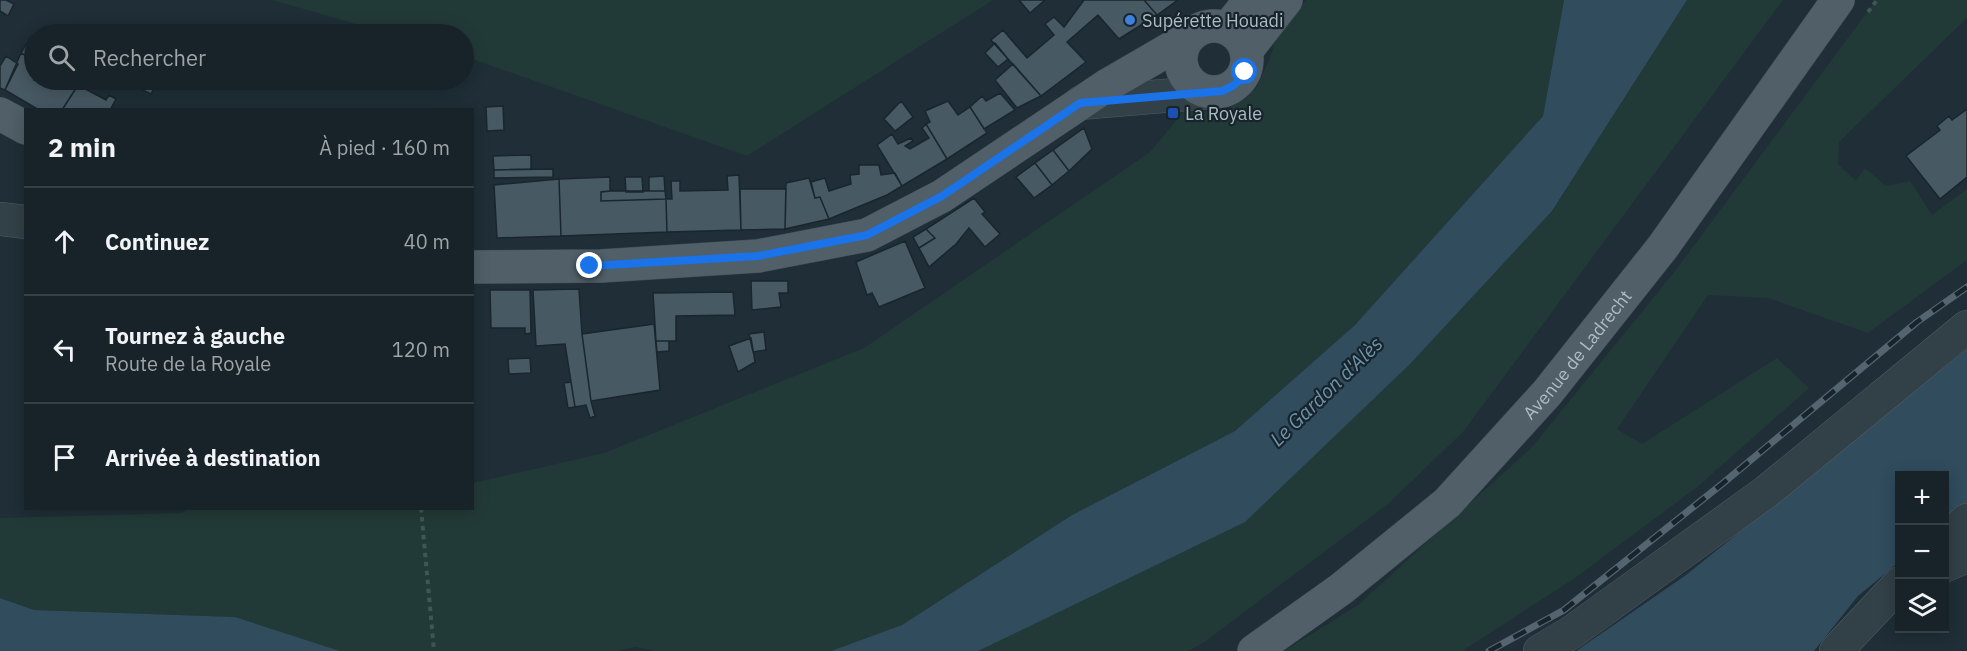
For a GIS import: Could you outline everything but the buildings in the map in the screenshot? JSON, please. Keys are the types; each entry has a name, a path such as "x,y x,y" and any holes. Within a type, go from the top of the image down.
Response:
{"main road":[{"path":"1237,39 1243,9 1255,0"},
{"path":"1237,39 1286,0"},
{"name":"Avenue de Ladrecht","path":"1254,651 1341,589 1447,503 1547,393 1662,248 1838,0"},
{"path":"474,267 601,266 758,256 867,235 942,196 1093,94 1202,28 1219,26 1237,39 1247,61 1245,72 1232,88 1198,84 1093,94"},
{"path":"1187,39 1180,57 1198,84"},
{"path":"0,114 24,127"}],"street":[{"path":"0,219 24,222"},
{"path":"1540,651 1572,632 1766,492 1967,327"},
{"path":"1949,536 1967,520"},
{"path":"1949,564 1967,556"},
{"path":"1836,651 1895,588"}],"path":[{"path":"421,510 434,651"}],"green space":[{"path":"272,0 993,0 747,156 474,60 474,24 356,24"},
{"path":"1306,0 1564,0 1543,116 1355,325 1235,431 1072,515 902,625 831,651 655,651 635,647 617,651 340,651 235,617 34,610 0,598 0,518 182,513 186,510 474,510 474,483 604,453 864,348 1150,152 1184,111 1220,112 1245,99 1257,87 1277,36"},
{"path":"1687,0 1783,0 1463,432 1388,504 1206,641 1189,651 978,651 1411,363 1552,211"},
{"path":"1876,0 1967,0 1967,18 1839,142 1838,164 1856,181 1865,168 1886,186 1910,181 1932,215 1967,189 1967,260 1868,333 1768,298 1708,295 1617,429 1642,444 1777,358 1809,388 1696,488 1575,578 1462,651 1284,651 1358,605 1532,447 1675,271"}],"water":[{"name":"Le Gardon d'Alès","path":"1564,0 1687,0 1552,211 1411,363 1245,522 978,651 831,651 902,625 1072,515 1235,431 1355,325 1543,116"},
{"path":"1967,349 1967,508 1949,523 1949,471 1895,471 1895,565 1858,596 1814,651 1576,651 1686,575"},
{"path":"0,598 34,610 235,617 340,651 0,651"}],"railway":[{"path":"1489,651 1564,610 1722,484 1917,322 1967,287"}],"place":[{"name":"Supérette Houadi","path":"1130,20"},
{"name":"La Royale","path":"1173,113"}],"route":[{"path":"590,266 758,256 867,235 942,196 1080,103 1222,91 1232,88 1245,72"}]}
